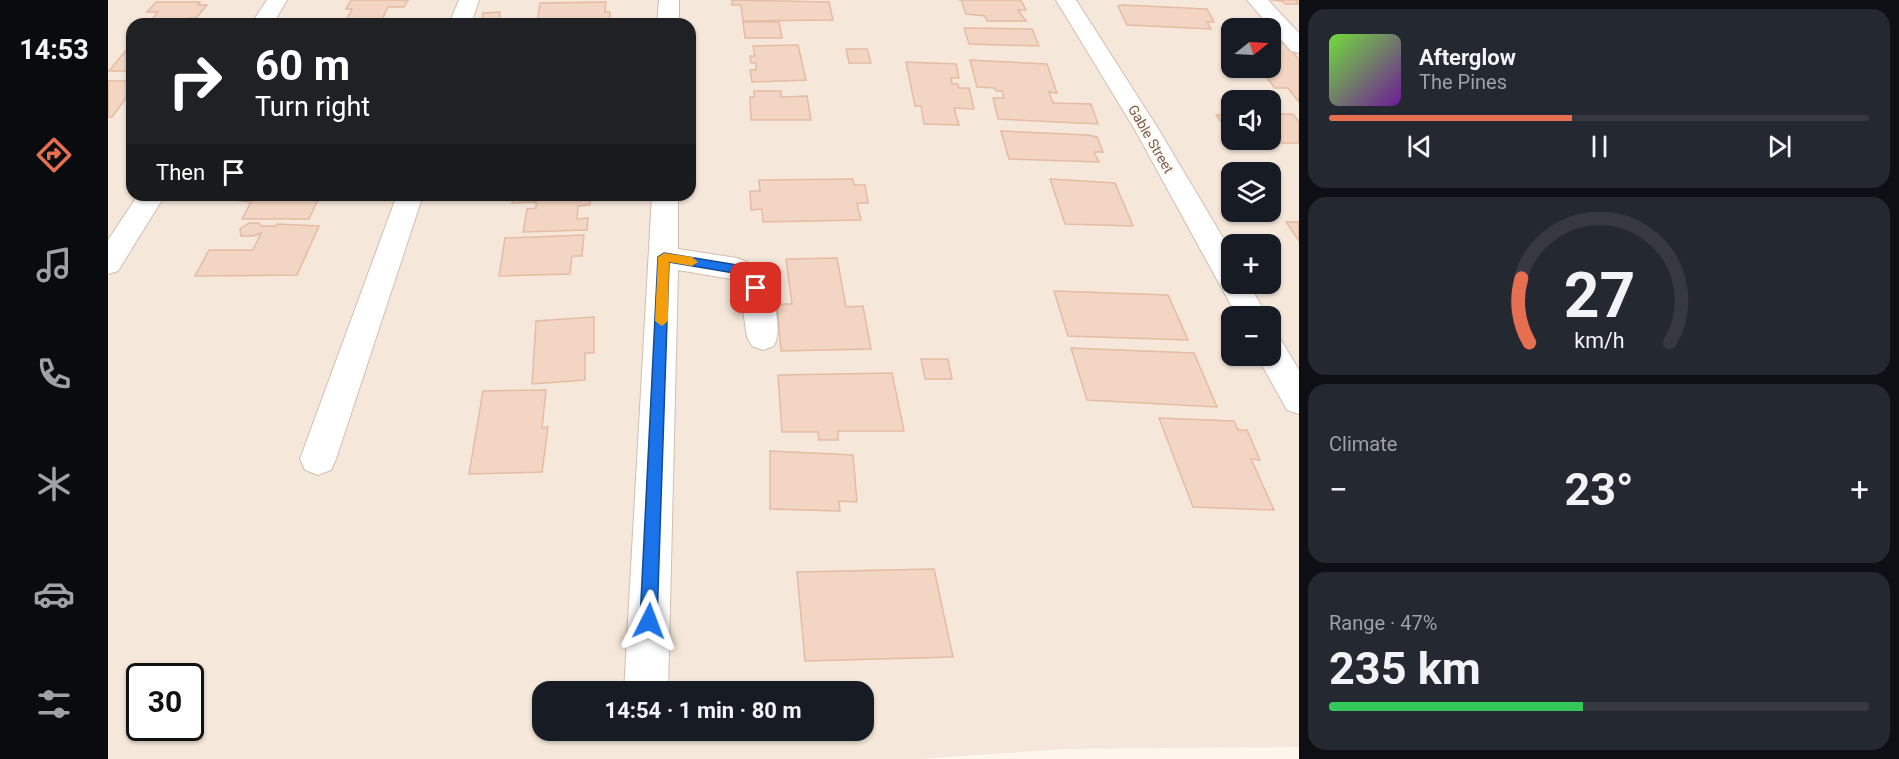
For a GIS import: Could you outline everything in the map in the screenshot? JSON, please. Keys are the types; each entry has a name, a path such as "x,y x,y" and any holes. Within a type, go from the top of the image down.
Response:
{"street":[{"path":"266,18 277,0"},
{"path":"462,18 470,0"},
{"path":"668,18 669,0"},
{"name":"Gable Street","path":"1066,0 1147,130 1221,261"},
{"path":"1257,0 1299,46"},
{"path":"108,263 148,201"},
{"path":"318,459 408,201"},
{"path":"646,681 665,201"},
{"path":"664,257 737,269 751,276 756,288 763,337"},
{"path":"1280,366 1299,400"}],"shaded area":[{"path":"108,0 1299,0 1299,747 1063,749 920,759 108,759"}],"building":[{"path":"351,0 408,0 404,7 388,7 383,18 347,18 352,9 346,9"},
{"path":"732,0 829,2 833,20 743,21 741,5 732,5"},
{"path":"961,0 1021,0 1026,10 1018,10 1026,21 987,21 985,16 966,14"},
{"path":"1271,0 1299,0 1296,1 1299,4 1285,4 1282,1"},
{"path":"156,2 200,2 198,5 207,5 196,18 153,18 158,12 147,12"},
{"path":"606,2 605,12 610,12 610,18 538,18 540,3"},
{"path":"1118,6 1207,9 1214,22 1207,22 1211,29 1127,25"},
{"path":"500,12 500,18 483,18 483,13"},
{"path":"743,22 779,22 782,38 745,38"},
{"path":"964,28 1032,29 1039,46 969,44"},
{"path":"1281,43 1286,43 1299,60 1299,102 1288,88 1275,88 1267,78 1281,78"},
{"path":"798,45 806,80 752,82 750,70 756,70 756,63 751,63 750,56 755,56 753,46"},
{"path":"846,49 867,49 871,63 849,63"},
{"path":"126,50 126,71 109,71"},
{"path":"970,60 1047,64 1057,93 1049,92 1053,103 1091,104 1098,124 998,119 993,98 1004,98 1002,91 996,91 995,88 977,87"},
{"path":"906,62 956,64 959,78 951,78 952,84 958,84 959,88 969,88 974,109 954,108 959,125 924,124 921,106 915,106"},
{"path":"108,81 126,81 126,98 112,117 108,117"},
{"path":"754,91 781,91 781,97 807,96 811,120 751,120 750,97 754,97"},
{"path":"1281,114 1293,114 1299,122 1299,143 1281,143"},
{"path":"1001,131 1088,135 1097,137 1103,152 1094,152 1099,162 1009,159"},
{"path":"853,179 854,185 865,185 868,203 857,203 861,220 763,222 762,209 751,210 750,191 760,191 759,180"},
{"path":"1050,179 1115,183 1133,226 1065,224"},
{"path":"242,201 317,201 309,219 242,219 251,202"},
{"path":"512,201 590,201 590,205 578,206 577,219 588,218 587,230 523,232 527,209 536,208 536,202 512,203"},
{"path":"1286,222 1299,222 1299,241"},
{"path":"249,223 259,223 261,226 276,226 277,224 319,226 297,275 195,276 209,250 253,250 261,233 241,236 240,229"},
{"path":"584,235 582,256 572,256 570,274 499,276 505,238"},
{"path":"837,258 846,307 863,306 871,349 781,351 777,304 792,304 786,259"},
{"path":"1054,291 1168,295 1188,340 1068,336"},
{"path":"594,317 594,353 585,353 585,380 532,384 536,321"},
{"path":"1071,348 1194,353 1217,407 1087,400"},
{"path":"921,359 948,359 952,379 925,379"},
{"path":"892,373 904,431 838,431 838,440 819,440 818,432 782,432 778,375"},
{"path":"546,390 542,428 548,427 542,472 469,474 483,391"},
{"path":"1159,418 1234,421 1238,430 1247,430 1260,460 1251,459 1274,510 1193,507"},
{"path":"770,451 853,455 857,502 839,501 840,511 770,509"},
{"path":"934,569 953,657 805,661 797,572"}],"slow traffic":[{"path":"662,321 664,257 692,262"}],"route":[{"path":"649,621 664,257 737,269 751,276 756,288"}]}
